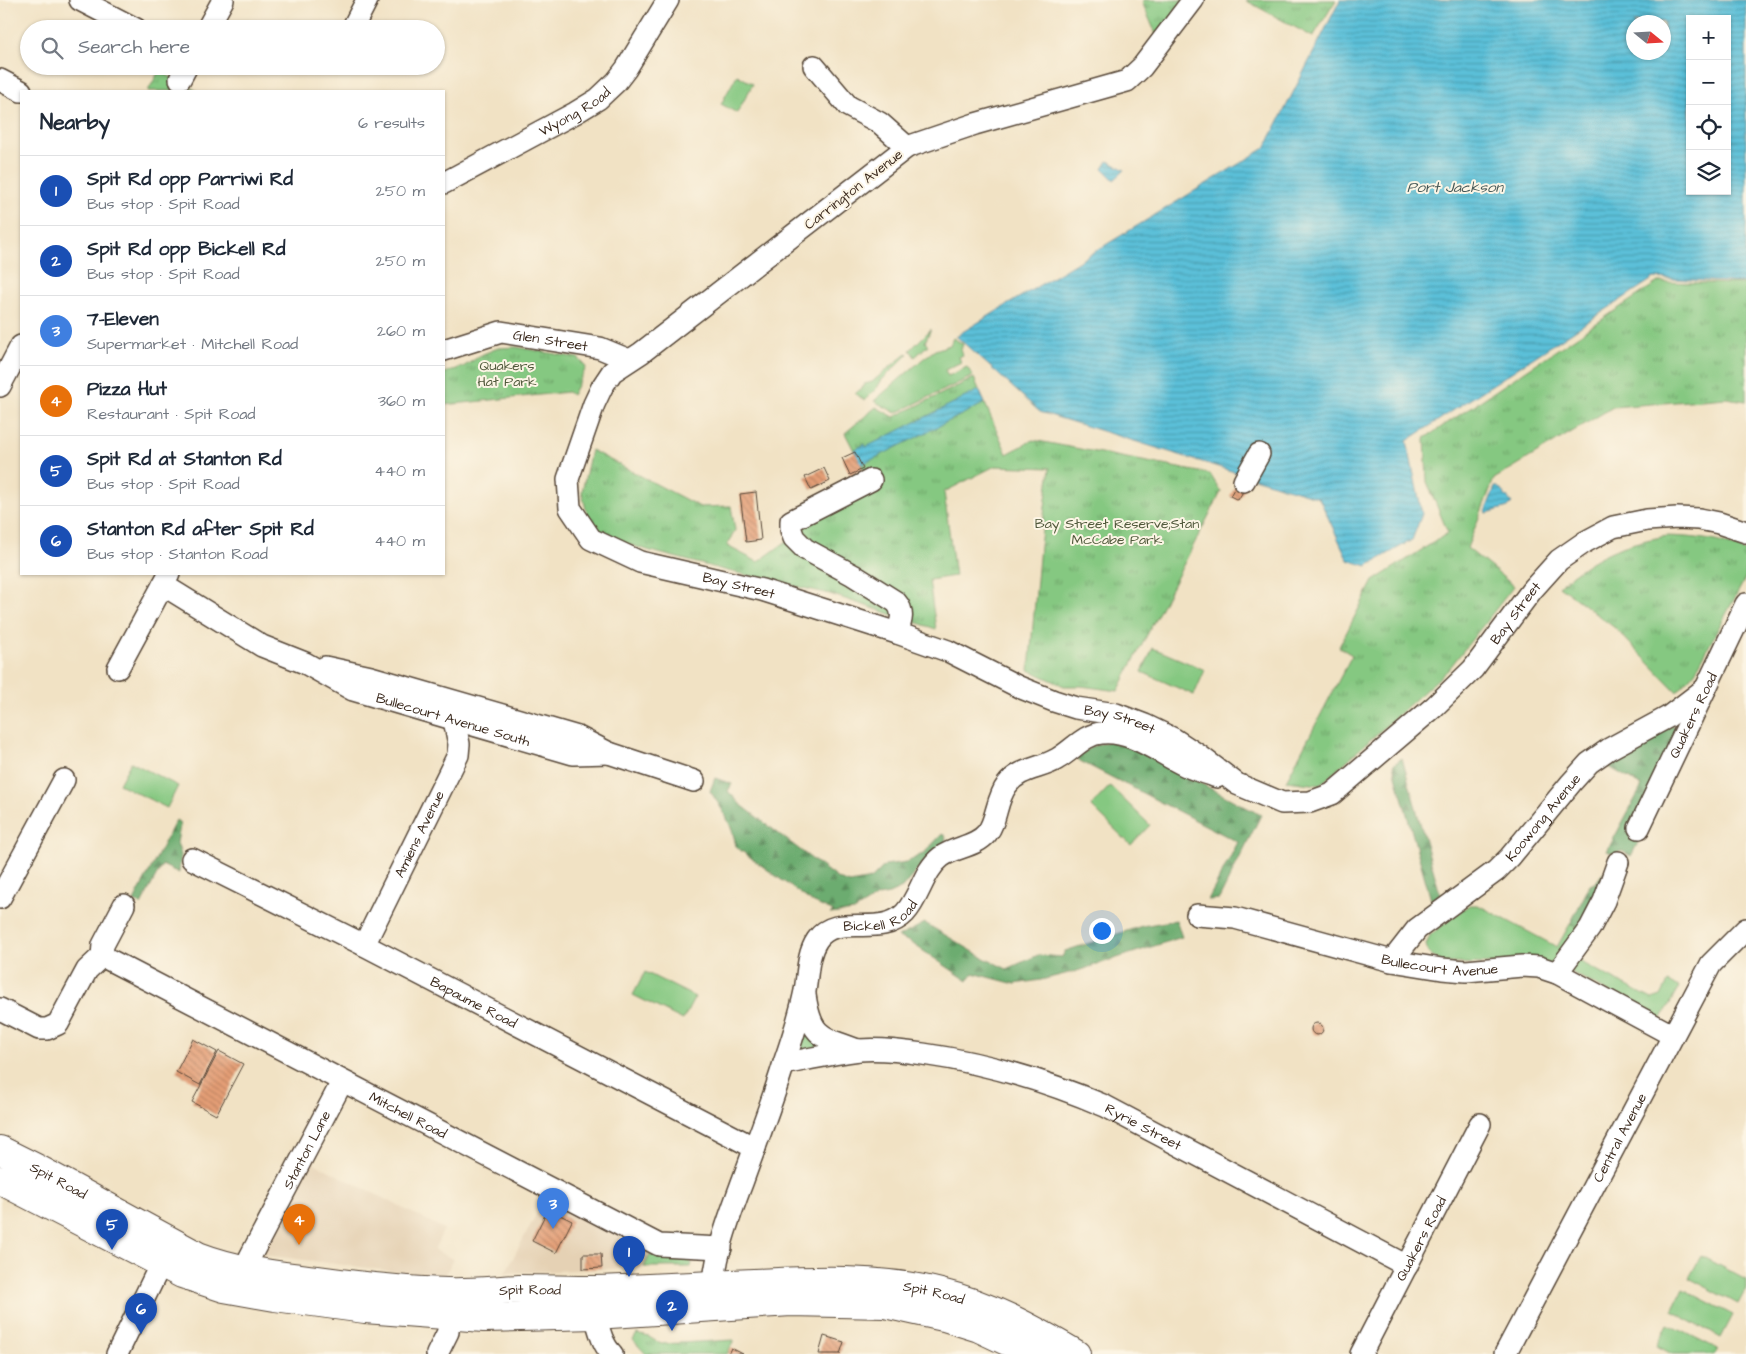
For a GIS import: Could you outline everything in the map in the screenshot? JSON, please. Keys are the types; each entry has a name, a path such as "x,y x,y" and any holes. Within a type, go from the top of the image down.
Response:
{"highway":[{"name":"Spit Road","path":"0,1150 38,1168 166,1253 206,1282 251,1294 365,1309 448,1304 518,1289 597,1290 791,1302 885,1304 944,1317 979,1328 1034,1354"},
{"name":"Spit Road","path":"0,1180 166,1253 245,1270 349,1285 448,1304 484,1318 595,1316 790,1281 846,1281 911,1286 979,1304 1020,1322 1076,1354"}],"street":[{"path":"80,0 119,20"},
{"path":"212,20 223,0"},
{"path":"357,20 367,0"},
{"name":"Wyong Road","path":"445,182 598,99 616,82 626,69 668,0"},
{"name":"Carrington Avenue","path":"628,360 649,347 906,147 975,124 1127,81 1142,67 1193,0"},
{"path":"814,66 848,106 880,122 906,147"},
{"path":"0,80 20,90"},
{"name":"Glen Street","path":"445,350 501,332 600,348 628,360"},
{"path":"0,386 20,348"},
{"name":"Bay Street","path":"628,360 612,372 602,387 594,404 568,479 570,508 591,538 640,562 762,590 897,633 948,651 1019,687 1061,704 1116,714 1145,725 1180,743 1238,784 1282,803 1310,802 1332,794 1434,707 1472,669 1532,590 1559,560 1585,542 1613,527 1646,520 1677,518 1699,519 1720,523 1746,532"},
{"path":"1244,481 1259,454"},
{"path":"871,480 790,521 791,530 794,538 806,549 896,602 902,614 897,633"},
{"path":"118,668 166,580"},
{"name":"Bullecourt Avenue South","path":"166,580 262,646 305,663 353,690 573,754 609,753"},
{"name":"Quakers Road","path":"1639,828 1746,604"},
{"name":"Bullecourt Avenue South","path":"305,663 371,677 578,737 609,753 694,781"},
{"name":"Koowong Avenue","path":"1392,961 1417,929 1496,871 1510,857 1570,783 1590,763 1609,749 1668,717 1706,688"},
{"name":"Amiens Avenue","path":"364,944 458,755 459,744 454,720"},
{"name":"Bickell Road","path":"713,1296 724,1233 784,1064 804,993 812,948 826,930 848,925 884,925 903,915 915,900 934,864 941,857 986,835 991,827 1002,793 1013,778 1020,773 1056,760 1090,736 1101,732 1123,735 1184,765 1238,784"},
{"path":"0,898 64,780"},
{"name":"Bapaume Road","path":"192,859 364,944 755,1148"},
{"path":"1557,973 1590,928 1604,902 1618,862"},
{"path":"0,1009 39,1029 52,1028 58,1024 87,970 102,956 103,945 124,905"},
{"name":"Bullecourt Avenue","path":"1197,916 1235,918 1392,961 1442,969 1466,971 1522,966 1539,967 1557,973 1672,1035"},
{"name":"Central Avenue","path":"1505,1354 1711,964 1746,930"},
{"name":"Mitchell Road","path":"102,956 658,1244 721,1248"},
{"name":"Ryrie Street","path":"804,993 807,1011 816,1030 823,1038 860,1050"},
{"name":"Ryrie Street","path":"784,1064 860,1050 908,1052 956,1058 1069,1090 1105,1106 1407,1266"},
{"name":"Stanton Lane","path":"245,1270 250,1257 342,1082"},
{"name":"Quakers Road","path":"1361,1354 1480,1124"},
{"path":"117,1354 166,1253"},
{"path":"437,1354 448,1332 448,1304"},
{"path":"595,1316 601,1335 612,1354"}],"shaded area":[{"path":"306,1159 444,1229 434,1250 453,1259 445,1276 431,1276 257,1254"},
{"path":"545,1198 660,1257 655,1267 505,1273"}],"green space":[{"path":"1144,0 1183,0 1158,39 1142,2"},
{"path":"1245,0 1336,0 1313,37"},
{"path":"157,75 167,75 195,90 149,90"},
{"path":"737,75 753,84 737,113 721,104"},
{"path":"1658,282 1746,284 1746,401 1726,398 1613,407 1494,479 1467,548 1514,586 1448,670 1320,785 1286,781 1352,655 1339,647 1373,581 1448,533 1427,482 1425,438"},
{"path":"931,329 925,342 928,345 915,357 910,350"},
{"path":"953,338 963,344 961,350 963,355 959,357 961,362 945,370 948,376 967,367 973,376 896,413 874,401 924,358 935,350 950,345"},
{"name":"Quakers Hat Park","path":"516,347 578,358 586,368 572,395 568,392 445,405 445,373 463,367 483,354 498,348"},
{"path":"907,353 865,400 855,394 864,384 872,382"},
{"name":"Bay Street Reserve;Stan McCabe Park","path":"974,378 1007,454 1033,440 1210,474 1221,492 1118,691 1081,686 1064,686 1029,670 1040,546 1050,468 995,466 944,492 955,576 929,580 936,629 830,594 724,570 623,543 598,532 587,514 582,492 591,450 700,507 731,506 735,530 727,546 758,562 787,541 797,523 875,482 869,468 864,470 845,433 876,407 894,417"},
{"path":"1667,536 1718,541 1746,552 1746,577 1695,672 1677,692 1615,628 1559,586 1584,566 1609,552 1635,543"},
{"path":"1153,648 1205,670 1194,695 1142,672"},
{"path":"1673,725 1677,730 1643,833 1631,856 1622,851 1613,854 1607,851 1642,786 1609,767 1619,756"},
{"path":"1109,741 1136,749 1261,815 1219,899 1208,900 1238,842 1077,758 1091,747"},
{"path":"1402,758 1440,894 1431,900 1393,765"},
{"path":"131,762 178,786 167,808 119,784"},
{"path":"715,778 732,784 728,791 740,804 838,879 850,883 871,879 885,865 907,862 924,853 943,833 946,838 944,844 927,859 902,888 889,894 878,896 854,911 830,914 834,912 812,902 736,847 730,824 710,791"},
{"path":"1110,786 1150,825 1131,845 1091,806"},
{"path":"176,820 180,826 177,843 181,855 179,873 162,865 141,905 134,901"},
{"path":"1605,870 1583,930 1570,924 1590,885 1596,882"},
{"path":"1469,905 1478,905 1557,947 1570,924 1582,930 1577,960 1652,999 1661,996 1668,982 1679,987 1661,1020 1558,965 1443,963 1429,954 1426,945 1430,935"},
{"path":"1176,920 1182,937 1077,971 1015,984 973,973 968,981 910,942 898,937 925,923 984,958 1007,969 1038,955 1062,957 1065,951 1142,926"},
{"path":"645,972 695,997 683,1020 633,995"},
{"path":"802,1027 819,1044 819,1047 799,1051"},
{"path":"650,1254 661,1258 687,1258 692,1263 691,1267 644,1267"},
{"path":"1701,1256 1746,1280 1746,1289 1738,1304 1689,1278"},
{"path":"1683,1289 1733,1315 1721,1338 1672,1311"},
{"path":"1668,1324 1718,1349 1715,1354 1672,1354 1657,1346"},
{"path":"637,1334 649,1337 661,1344 734,1340 727,1354 646,1354 633,1340"}],"water":[{"name":"Port Jackson","path":"1340,0 1746,0 1746,283 1654,278 1407,441 1422,514 1412,540 1367,566 1348,560 1319,498 1040,412 956,336 1265,148"},
{"path":"1108,161 1125,170 1114,180 1103,169"},
{"path":"979,390 985,403 861,465 854,450 865,444 866,447"},
{"path":"1495,487 1498,487 1512,503 1508,507 1487,513 1486,510"}],"building":[{"path":"855,452 863,469 850,475 842,458"},
{"path":"824,468 830,481 811,490 805,477"},
{"path":"1240,478 1248,483 1238,500 1230,496"},
{"path":"756,492 761,540 746,542 740,494"},
{"path":"1317,1023 1323,1029 1317,1035 1311,1029"},
{"path":"193,1039 217,1052 200,1085 176,1072"},
{"path":"219,1051 243,1064 216,1115 192,1102"},
{"path":"548,1209 572,1221 556,1253 532,1241"},
{"path":"583,1254 601,1254 602,1268 583,1269"},
{"path":"824,1336 844,1342 840,1354 819,1354"},
{"path":"731,1348 743,1354 728,1354"}],"place":[{"name":"7-Eleven","path":"553,1229"},
{"name":"Pizza Hut","path":"299,1245"},
{"name":"Spit Rd at Stanton Rd","path":"112,1250"},
{"name":"Spit Rd opp Parriwi Rd","path":"629,1277"},
{"name":"Spit Rd opp Bickell Rd","path":"672,1331"},
{"name":"Stanton Rd after Spit Rd","path":"141,1334"}]}
